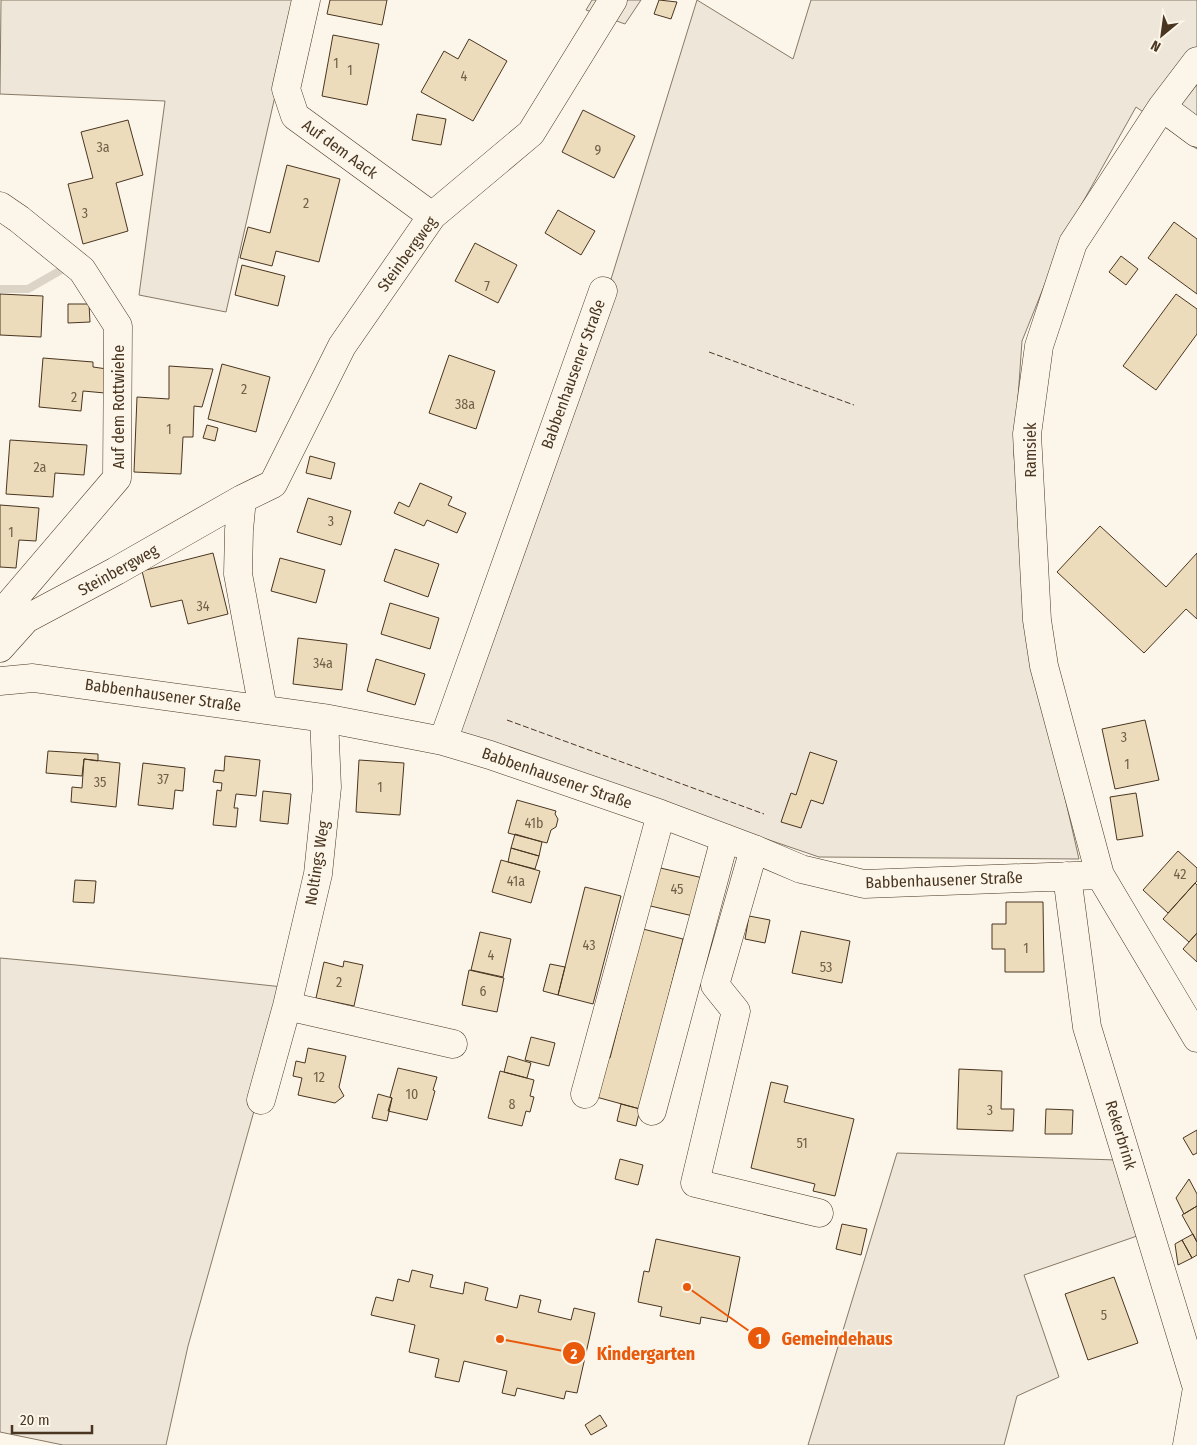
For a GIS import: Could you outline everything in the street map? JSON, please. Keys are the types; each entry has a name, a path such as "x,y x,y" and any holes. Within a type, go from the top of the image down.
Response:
{"street":[{"name":"Auf dem Aack","path":"306,0 286,90 295,116 432,216"},
{"name":"Steinbergweg","path":"0,648 26,619 116,571 242,499 273,484 342,346 432,216 531,133 613,0"},
{"name":"Ramsiek","path":"1100,875 1042,657 1037,620 1027,434 1038,346 1073,243 1162,107 1197,60"},
{"path":"1162,107 1197,133"},
{"name":"Auf dem Rottwiehe","path":"0,206 82,270 118,326 118,478 0,615"},
{"name":"Babbenhausener Straße","path":"443,741 603,291"},
{"path":"242,499 238,574 263,709"},
{"name":"Babbenhausener Straße","path":"0,681 34,678 263,709 324,718 443,741 490,755 661,814 801,869 864,884 1100,875"},
{"name":"Noltings Weg","path":"261,1100 287,1006 318,874 327,787 324,718"},
{"path":"586,1094 661,814"},
{"path":"652,1111 725,838"},
{"path":"754,849 715,985 736,1011 695,1183 820,1213"},
{"path":"1100,875 1197,1038"},
{"name":"Rekerbrink","path":"1068,876 1087,1028 1197,1388"},
{"path":"287,1006 454,1044"},
{"path":"1187,1445 1197,1388"}],"shaded area":[{"path":"1,0 317,0 278,83 226,312 139,295 165,101 0,94"},
{"path":"592,0 641,0 625,24 586,10"},
{"path":"697,0 793,59 811,0 1197,0 1197,149 1136,107 1065,234 1022,341 1014,455 1036,671 1079,859 819,857 459,734 596,328"},
{"path":"0,958 283,987 254,1111 188,1346 166,1445 63,1445 0,1432"},
{"path":"897,1153 1117,1160 1140,1235 1024,1275 1059,1377 1017,1396 1004,1445 808,1445"}],"building":[{"path":"330,0 387,0 382,25 327,14"},
{"path":"659,0 677,2 671,19 654,14"},
{"path":"333,35 379,44 367,105 322,96"},
{"path":"469,39 507,61 473,121 421,92 444,51 458,59"},
{"path":"583,110 635,136 614,178 562,152"},
{"path":"417,114 446,119 441,145 412,140"},
{"path":"128,120 143,175 116,183 128,231 83,244 68,184 93,178 81,132"},
{"path":"287,165 340,179 319,262 276,251 272,266 240,258 248,227 270,233"},
{"path":"558,210 595,231 581,255 545,233"},
{"path":"1174,222 1197,239 1197,294 1148,258"},
{"path":"475,243 517,265 498,303 455,281"},
{"path":"1121,256 1138,269 1126,285 1109,272"},
{"path":"242,265 285,276 278,306 235,295"},
{"path":"0,294 43,296 41,337 0,335"},
{"path":"1176,294 1197,309 1197,334 1156,390 1123,366"},
{"path":"68,304 89,304 90,322 68,323"},
{"path":"449,355 495,371 476,429 429,413"},
{"path":"43,358 93,362 93,367 107,369 105,393 83,391 81,411 39,407"},
{"path":"222,364 270,377 256,432 208,419"},
{"path":"169,366 213,369 202,407 194,406 193,437 183,437 181,474 134,472 137,397 169,399"},
{"path":"207,425 218,428 215,441 203,438"},
{"path":"10,440 87,445 84,475 55,473 53,497 6,494"},
{"path":"310,456 335,463 331,479 306,473"},
{"path":"420,483 452,497 448,505 466,513 457,533 427,520 424,526 394,513 399,502 409,507"},
{"path":"308,498 351,511 341,545 297,532"},
{"path":"0,505 39,508 36,541 19,540 16,568 0,567"},
{"path":"1100,526 1166,587 1197,553 1197,619 1186,609 1144,653 1057,572"},
{"path":"395,549 439,564 428,597 384,581"},
{"path":"213,553 228,614 188,624 182,600 151,607 142,571"},
{"path":"280,558 325,570 316,603 271,591"},
{"path":"390,603 439,618 430,649 381,634"},
{"path":"298,638 347,644 342,690 293,684"},
{"path":"376,659 425,674 415,705 367,691"},
{"path":"1145,720 1159,780 1115,789 1102,729"},
{"path":"48,751 98,754 98,761 84,759 82,776 46,773"},
{"path":"810,752 837,761 823,804 811,800 801,828 781,822 791,793 796,795"},
{"path":"225,756 260,760 256,796 236,794 234,808 238,808 236,827 213,825 217,790 221,791 222,783 213,782 215,770 224,771"},
{"path":"84,759 120,763 116,807 71,802 72,787 82,788"},
{"path":"359,760 404,763 400,815 356,812"},
{"path":"143,763 185,768 183,791 175,790 173,809 138,805"},
{"path":"263,791 291,794 288,824 260,821"},
{"path":"1136,793 1143,836 1117,840 1110,797"},
{"path":"517,800 556,811 555,814 558,819 556,827 551,830 547,843 508,833"},
{"path":"515,834 542,842 539,856 511,848"},
{"path":"511,848 539,856 535,869 508,862"},
{"path":"1178,851 1197,868 1197,881 1168,913 1143,890"},
{"path":"501,860 540,871 531,903 492,892"},
{"path":"652,866 703,878 693,916 642,904"},
{"path":"75,880 96,881 94,903 73,902"},
{"path":"1195,883 1197,885 1197,933 1189,942 1163,919"},
{"path":"585,887 621,896 593,1004 558,995"},
{"path":"1006,902 1043,902 1044,972 1005,972 1005,949 992,949 992,924 1006,924"},
{"path":"749,916 770,920 765,943 745,939"},
{"path":"643,929 683,939 640,1109 589,1095 599,1055 610,1058"},
{"path":"801,931 850,941 842,983 792,973"},
{"path":"480,932 511,939 503,977 471,970"},
{"path":"1197,933 1197,962 1183,949"},
{"path":"344,961 363,965 354,1006 316,998 324,962 343,967"},
{"path":"550,964 565,967 558,995 543,991"},
{"path":"469,970 504,978 497,1012 462,1005"},
{"path":"531,1037 555,1043 549,1066 525,1060"},
{"path":"308,1048 346,1056 339,1087 344,1096 335,1103 298,1095 302,1078 293,1076 296,1061 305,1063"},
{"path":"508,1056 531,1063 527,1078 504,1072"},
{"path":"398,1068 437,1077 427,1120 388,1111"},
{"path":"959,1069 1002,1071 1001,1109 1014,1109 1013,1131 957,1129"},
{"path":"500,1071 534,1080 530,1096 534,1097 530,1112 526,1111 522,1126 488,1118"},
{"path":"771,1082 788,1086 784,1102 854,1119 835,1196 813,1191 815,1184 751,1168"},
{"path":"378,1094 392,1098 387,1121 372,1118"},
{"path":"621,1104 640,1109 636,1126 617,1121"},
{"path":"1046,1109 1073,1110 1072,1134 1045,1134"},
{"path":"1197,1130 1197,1153 1193,1155 1183,1138"},
{"path":"620,1159 643,1165 638,1185 615,1179"},
{"path":"1189,1179 1197,1194 1197,1206 1184,1214 1176,1198"},
{"path":"1197,1206 1197,1242 1182,1215"},
{"path":"842,1224 867,1229 861,1255 836,1249"},
{"path":"1193,1234 1197,1242 1197,1255 1192,1258 1182,1240"},
{"path":"656,1239 740,1257 727,1322 701,1317 700,1324 660,1316 662,1307 638,1302 644,1271 649,1272"},
{"path":"1182,1240 1192,1258 1178,1265 1175,1244"},
{"path":"412,1270 433,1275 430,1287 463,1294 465,1282 488,1288 485,1300 517,1308 520,1295 541,1300 538,1312 571,1320 574,1308 595,1313 577,1393 566,1391 564,1399 517,1388 515,1396 502,1393 507,1371 464,1361 459,1382 435,1377 439,1359 409,1352 415,1325 371,1315 376,1297 393,1301 398,1279 409,1282"},
{"path":"1114,1277 1138,1343 1088,1360 1065,1294"},
{"path":"600,1415 607,1426 591,1435 585,1425"}],"waterway":[{"path":"0,289 28,289 63,269"}],"fence":[{"path":"709,352 854,405"},
{"path":"507,720 764,814"}],"place":[{"name":"Gemeindehaus","path":"687,1287"},
{"name":"Kindergarten","path":"500,1339"}]}
